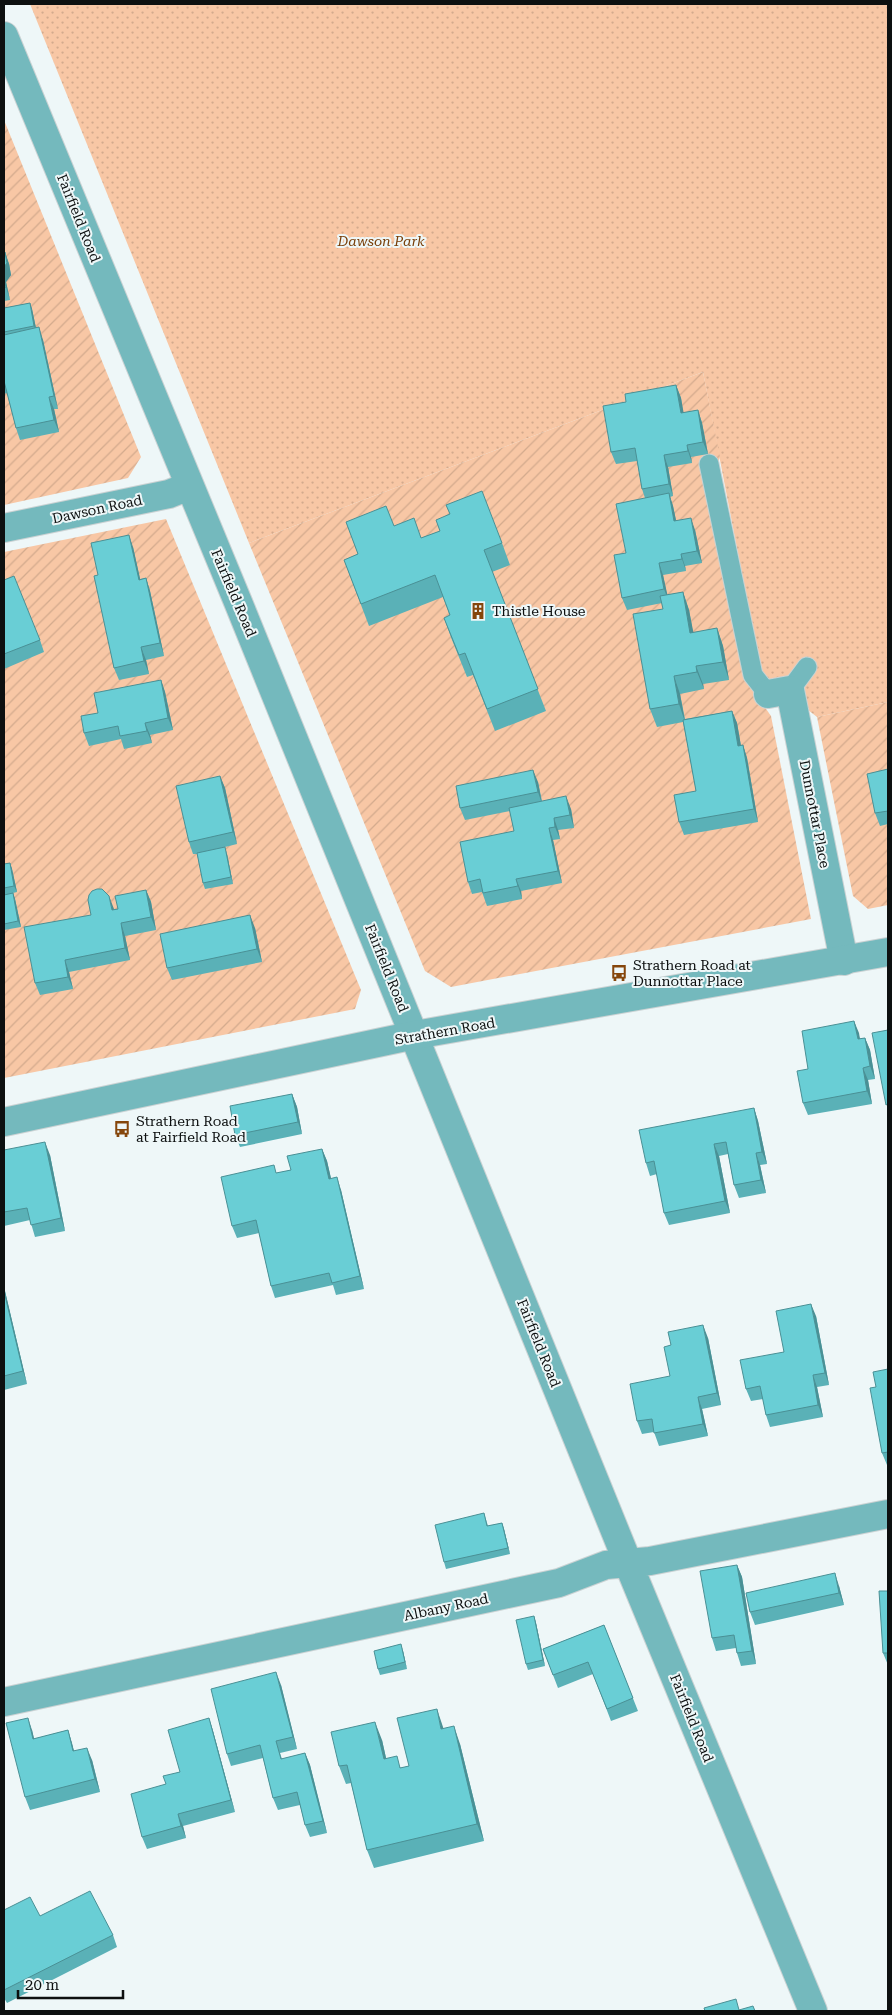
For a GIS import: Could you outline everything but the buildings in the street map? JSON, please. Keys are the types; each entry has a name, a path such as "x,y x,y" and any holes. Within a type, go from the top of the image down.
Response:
{"street":[{"name":"Fairfield Road","path":"4,36 415,1035 628,1563 813,2011"},
{"name":"Dawson Road","path":"4,528 169,494 189,486"},
{"name":"Dunnottar Place","path":"779,692 844,961"},
{"name":"Strathern Road","path":"4,1122 415,1035 888,952"},
{"name":"Albany Road","path":"4,1702 559,1583 606,1565 650,1561 888,1514"}],"lane":[{"path":"709,464 753,675 779,692 807,667"}],"green space":[{"name":"Dawson Park","path":"30,4 888,4 888,702 817,717 761,673 703,372 249,543"},
{"path":"4,120 141,457 128,478 4,505"},
{"path":"703,372 720,457 707,495 744,677 771,716 811,919 451,987 425,971 249,543"},
{"path":"166,519 361,990 355,1009 4,1078 4,552"},
{"path":"888,702 888,905 868,909 853,896 817,717"}],"place":[{"name":"Thistle House","path":"478,611"},
{"name":"Strathern Road at Dunnottar Place","path":"619,973"},
{"name":"Strathern Road at Fairfield Road","path":"122,1129"}]}
